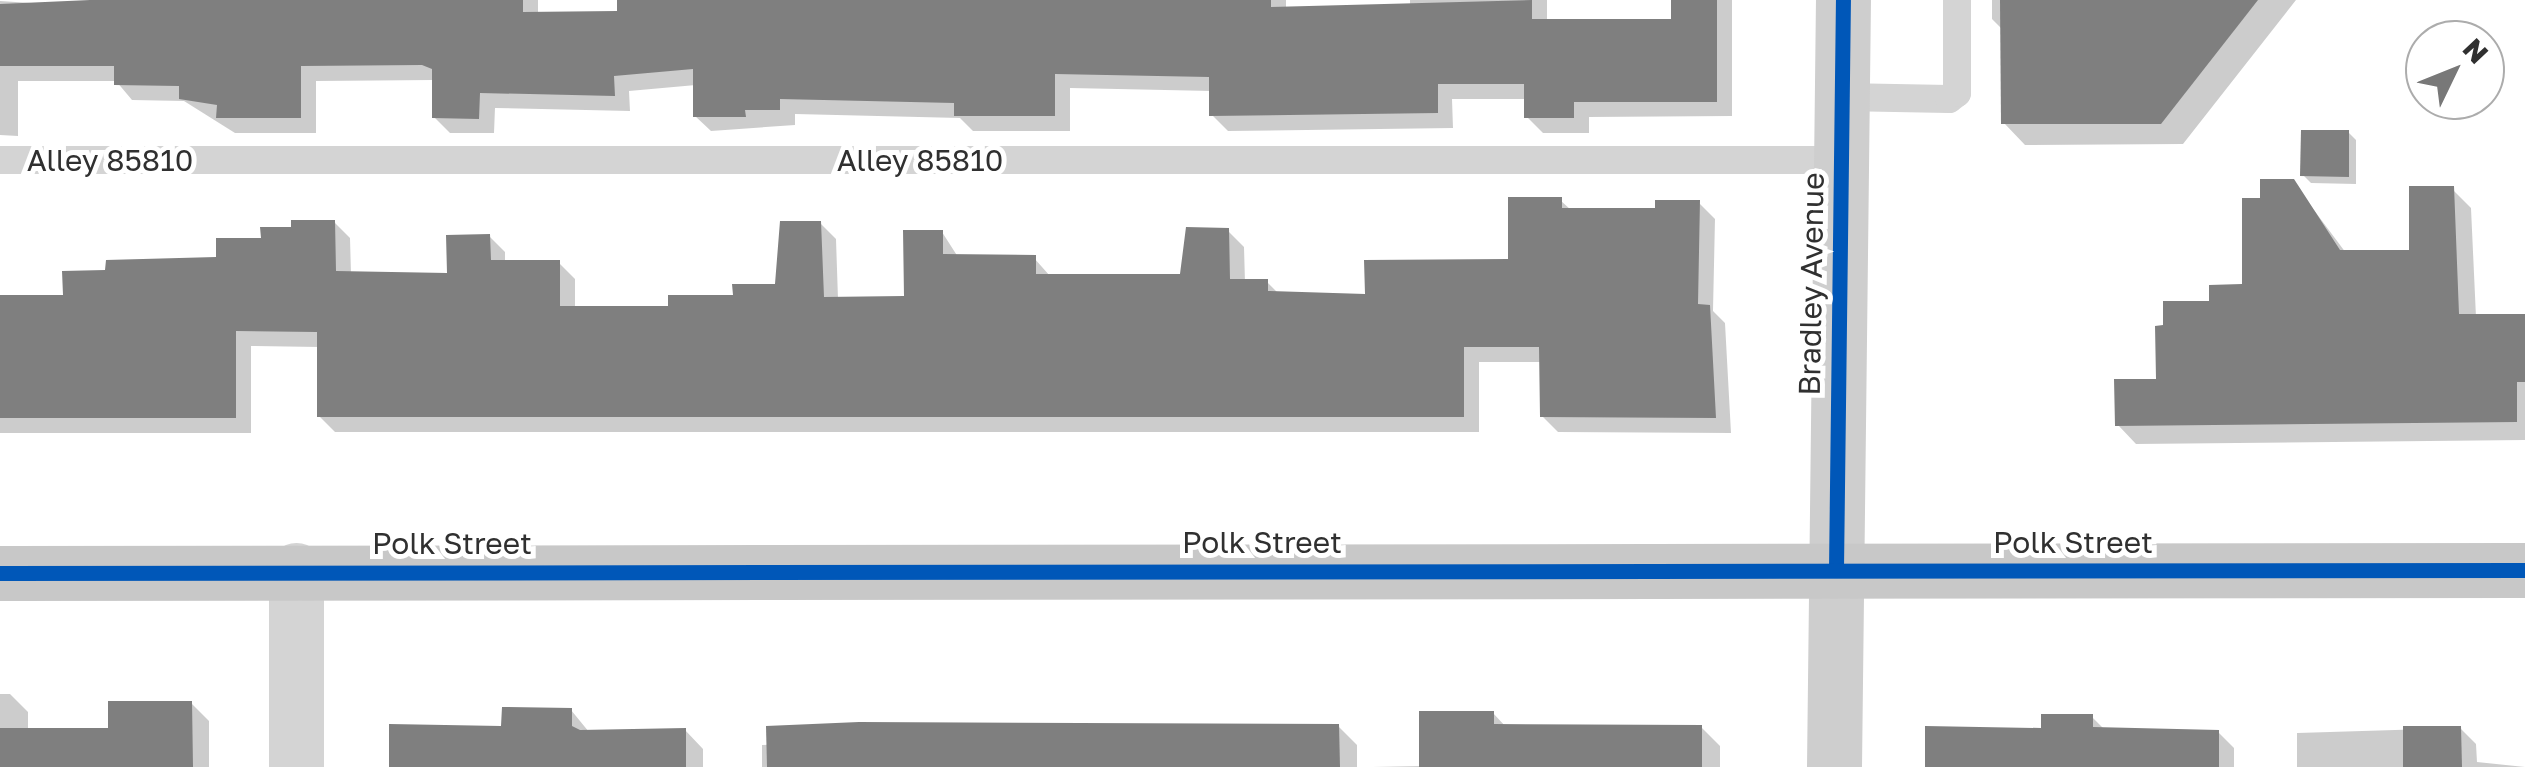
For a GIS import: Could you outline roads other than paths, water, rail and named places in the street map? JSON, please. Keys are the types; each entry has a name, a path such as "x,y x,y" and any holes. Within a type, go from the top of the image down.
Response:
{"main road":[{"name":"Polk Street","path":"0,574 296,570 2525,570"}],"street":[{"name":"Bradley Avenue","path":"1834,767 1842,0"},
{"path":"296,570 296,767"}],"lane":[{"path":"1841,97 1949,100 1957,93 1957,0"},
{"name":"Alley 85810","path":"0,160 1840,160"}]}
